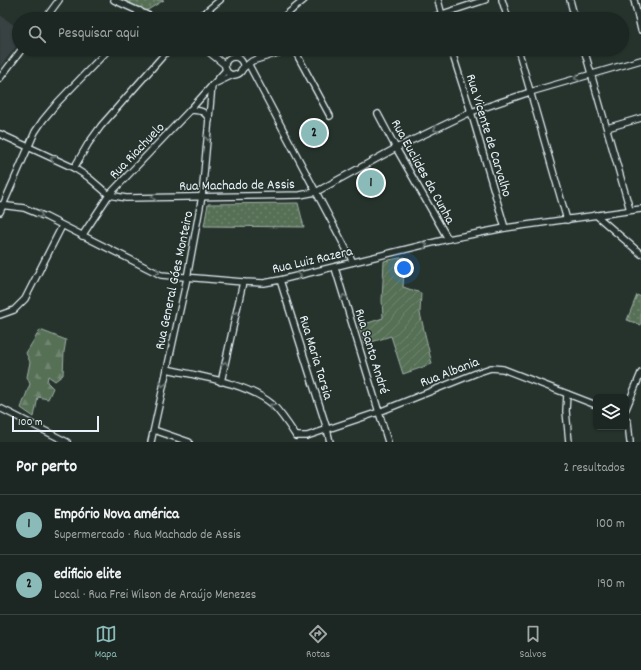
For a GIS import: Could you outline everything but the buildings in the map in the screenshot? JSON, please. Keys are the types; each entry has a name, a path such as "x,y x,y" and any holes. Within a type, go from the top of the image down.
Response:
{"street":[{"path":"50,12 59,0"},
{"path":"114,0 140,12"},
{"path":"205,12 220,0"},
{"path":"290,12 304,0"},
{"path":"438,0 441,12"},
{"path":"455,12 485,0"},
{"path":"502,0 506,12"},
{"path":"570,0 573,12"},
{"path":"634,0 641,29"},
{"path":"0,78 17,56"},
{"path":"0,212 1,205 35,132 58,102 102,56"},
{"path":"74,168 88,144 101,126 163,56"},
{"path":"213,56 226,67 230,74 235,74 250,63 270,56"},
{"path":"298,56 330,116"},
{"name":"Rua Vicente de Carvalho","path":"454,56 505,228"},
{"path":"520,56 567,220"},
{"path":"586,56 630,210"},
{"path":"226,67 228,60 233,57 250,63 353,262"},
{"path":"240,59 242,64 241,70"},
{"name":"Rua Machado de Assis","path":"109,195 126,198 300,195 316,192 396,148 471,112 530,92 641,60"},
{"name":"Rua Riachuelo","path":"82,236 109,195 190,110 226,67"},
{"name":"Rua Riachuelo","path":"212,85 235,74"},
{"name":"Rua General Góes Monteiro","path":"151,442 187,278 202,196 210,121 212,85"},
{"path":"190,110 206,114 210,121"},
{"name":"Rua Euclides da Cunha","path":"378,114 448,239"},
{"path":"607,128 641,118"},
{"path":"0,134 74,168 94,181 109,195"},
{"name":"Rua Luiz Razera","path":"1,205 24,208 161,274 187,278 264,283 335,268 353,262 448,239 505,228 641,209"},
{"path":"596,215 641,254"},
{"path":"0,315 14,310 24,299 62,226"},
{"name":"Rua Santo André","path":"335,268 388,442"},
{"name":"Rua Maria Tarsia","path":"280,280 330,442"},
{"path":"221,382 243,282"},
{"name":"Rua Albania","path":"295,439 379,412 491,368 503,369 593,404"},
{"path":"166,369 221,382 254,392 272,404 287,422 295,439"},
{"path":"629,402 641,373"},
{"path":"567,394 566,411 569,442"},
{"path":"0,408 58,440 67,442"},
{"path":"154,430 189,442"},
{"path":"629,430 630,442"}],"shaded area":[{"path":"0,15 12,24 12,52 0,67"}],"green space":[{"path":"122,0 164,0 146,11"},
{"path":"298,203 304,227 204,226 208,204"},
{"path":"405,257 403,287 421,293 420,313 432,364 403,374 391,336 365,344 359,326 383,318 382,300 384,261"},
{"path":"637,295 641,297 641,325 627,320"},
{"path":"40,330 66,340 63,375 55,381 48,376 47,382 53,388 48,399 38,397 34,417 21,408 30,384 27,377 30,362 26,353"}],"place":[{"name":"edificio elite","path":"314,133"},
{"name":"Empório Nova américa","path":"371,183"}]}
